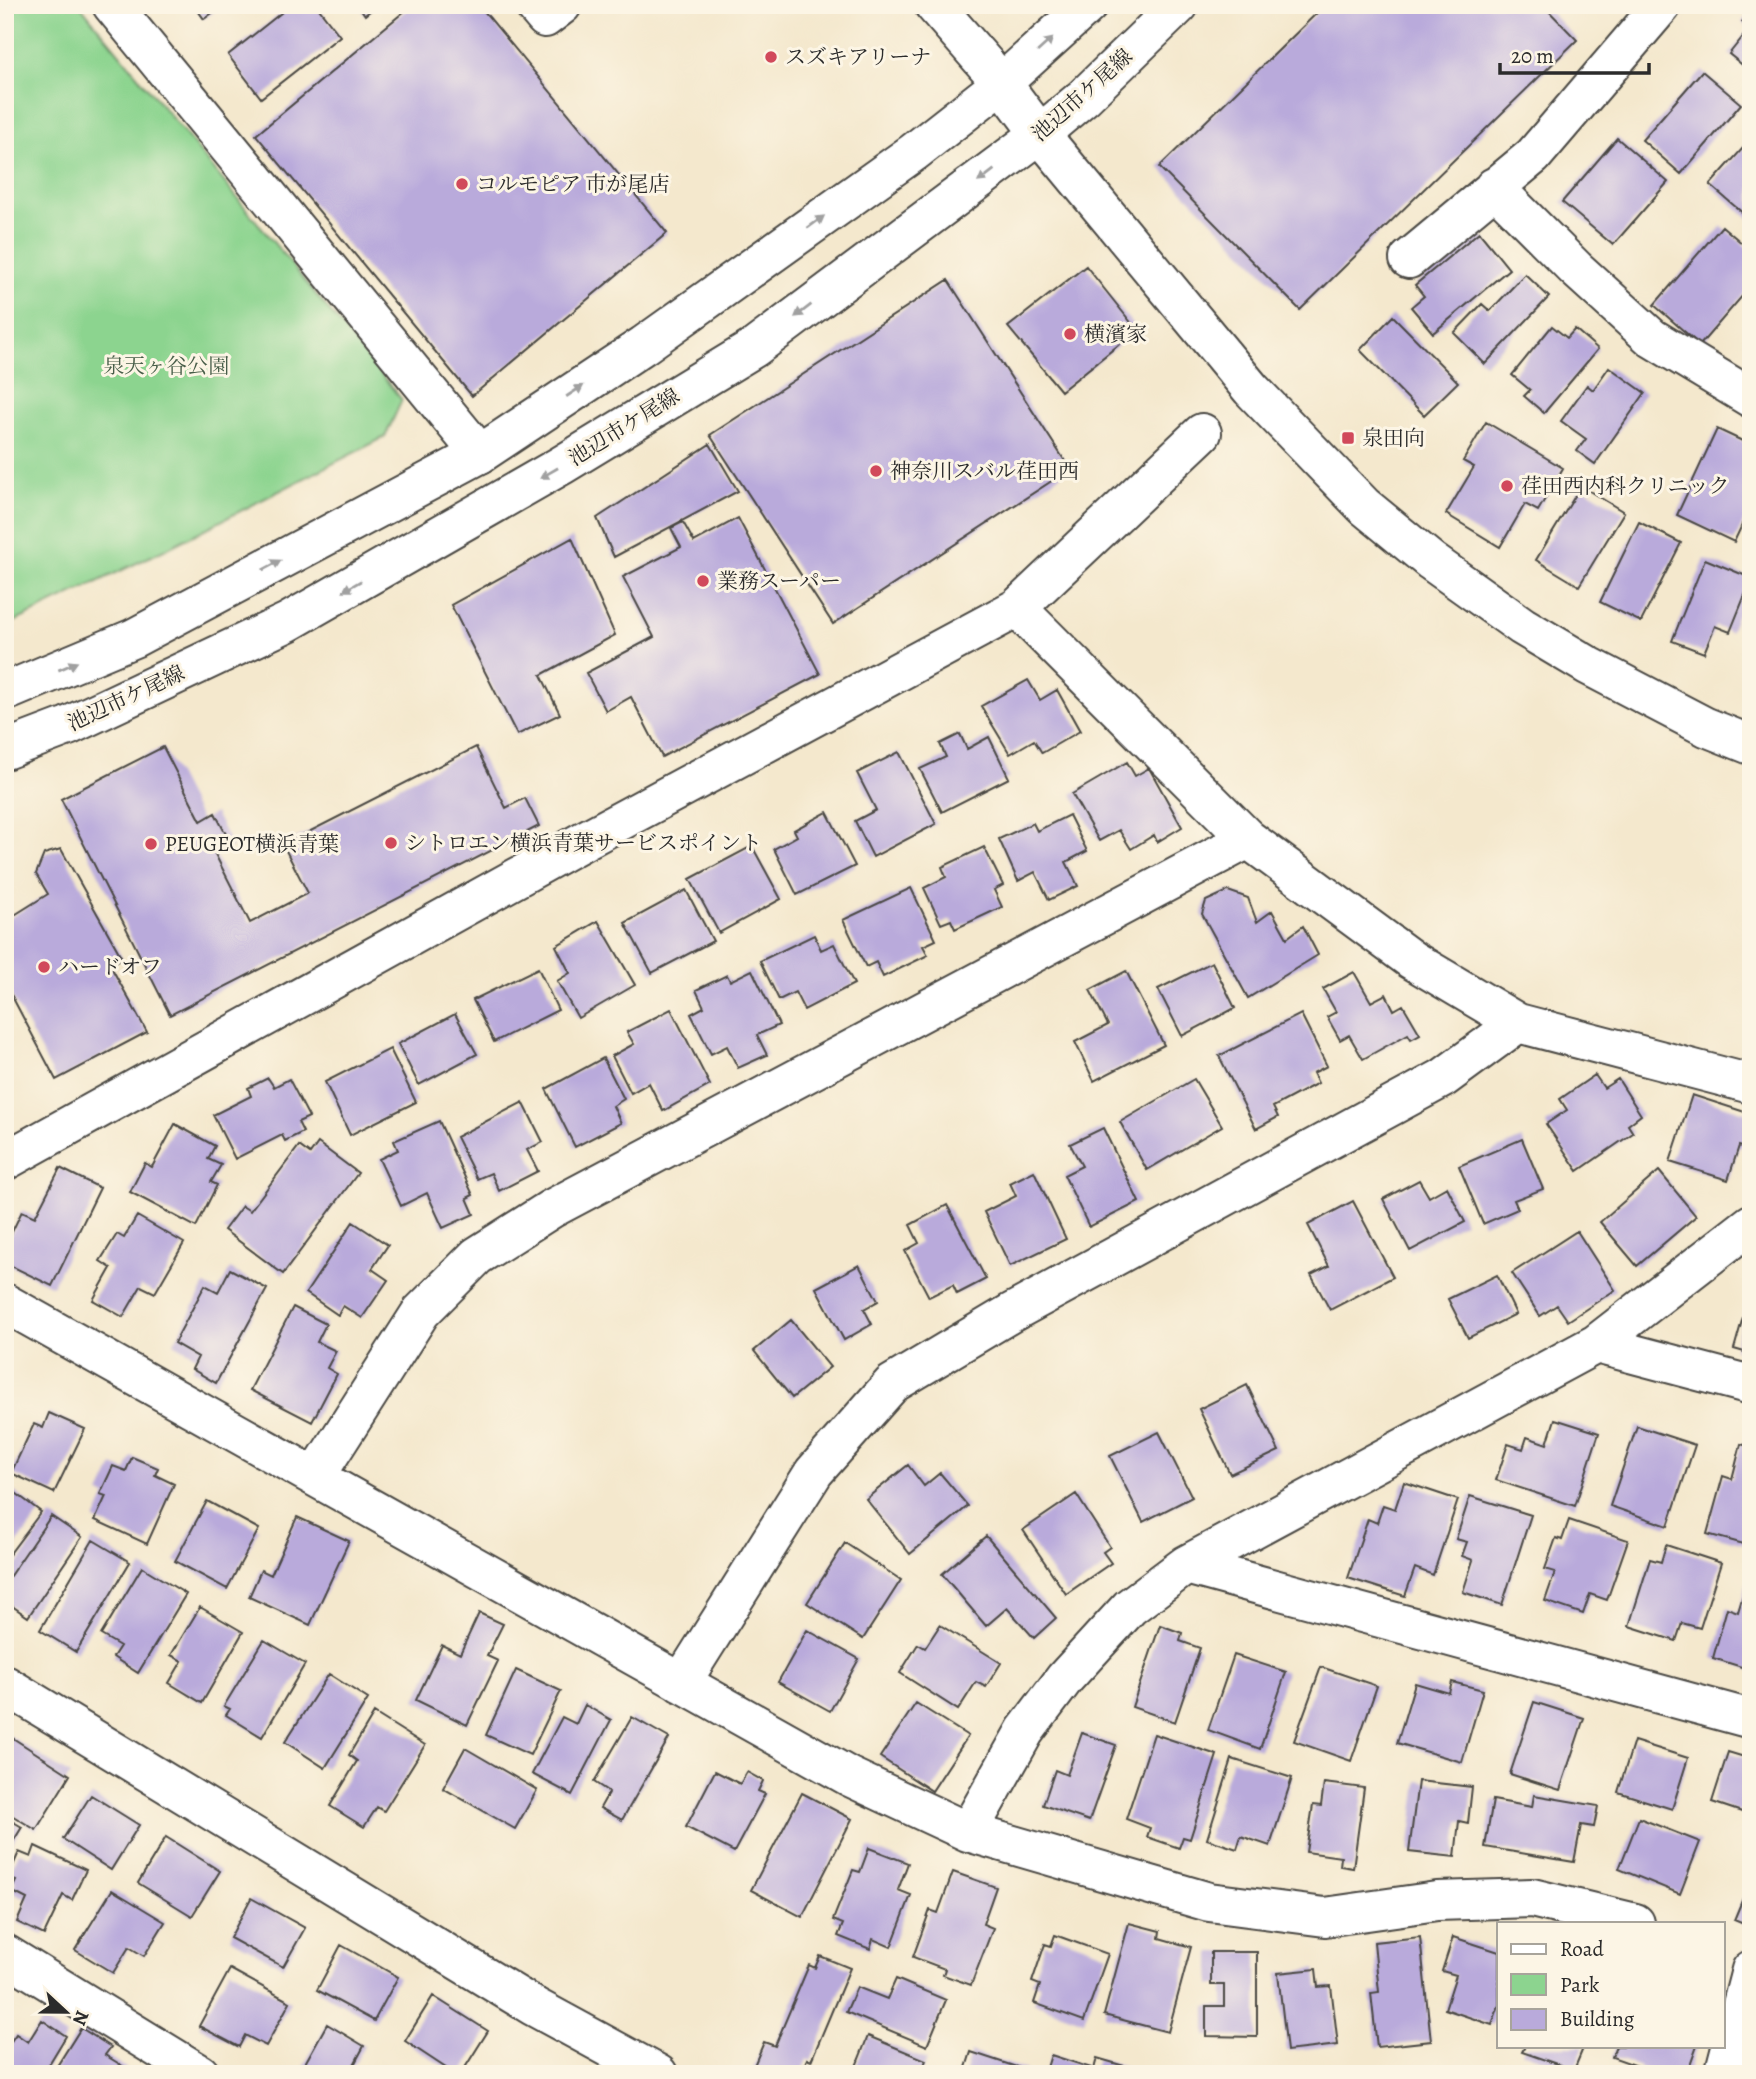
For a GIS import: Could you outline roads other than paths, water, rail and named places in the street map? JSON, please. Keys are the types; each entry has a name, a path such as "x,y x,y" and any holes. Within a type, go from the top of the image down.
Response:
{"street":[{"path":"112,5 480,454"},
{"path":"534,5 545,18 562,5"},
{"path":"934,5 1002,83 1040,134 1251,389 1364,506 1431,561 1522,626 1589,666 1706,727 1751,745"},
{"path":"5,692 134,638 480,454 644,345 914,152 1002,83 1088,5"},
{"name":"池辺市ケ尾線","path":"5,750 68,726 288,622 562,465 754,348 1040,134 1084,97 1179,5"},
{"path":"1409,259 1533,156 1662,5"},
{"path":"1493,187 1576,270 1652,338 1751,398"},
{"path":"5,1161 585,840 1017,608 1202,433"},
{"path":"1017,608 1248,839 1412,960 1518,1023 1751,1084"},
{"path":"316,1476 421,1312 477,1256 551,1209 1248,839"},
{"path":"681,1683 814,1472 892,1384 1011,1313 1443,1078 1518,1023"},
{"path":"968,1832 1024,1731 1065,1678 1130,1607 1186,1565 1596,1344 1751,1224"},
{"path":"5,1303 850,1777 968,1832 1209,1902 1325,1917 1437,1901 1532,1899 1631,1922"},
{"path":"1596,1344 1751,1385"},
{"path":"1186,1565 1751,1719"},
{"path":"5,1685 533,2006 658,2074"},
{"path":"5,1954 200,2074"},
{"path":"1724,1956 1751,1968 1724,2074"}],"place":[{"name":"スズキアリーナ","path":"771,57"},
{"name":"コルモピア 市が尾店","path":"462,184"},
{"name":"横濱家","path":"1070,334"},
{"name":"泉田向","path":"1348,438"},
{"name":"神奈川スバル荏田西","path":"876,471"},
{"name":"荏田西内科クリニック","path":"1507,486"},
{"name":"業務スーパー","path":"703,581"},
{"name":"シトロエン横浜青葉サービスポイント","path":"391,843"},
{"name":"PEUGEOT横浜青葉","path":"151,844"},
{"name":"ハードオフ","path":"44,967"}],"park label":[{"name":"泉天ヶ谷公園","path":"166,366"}]}
